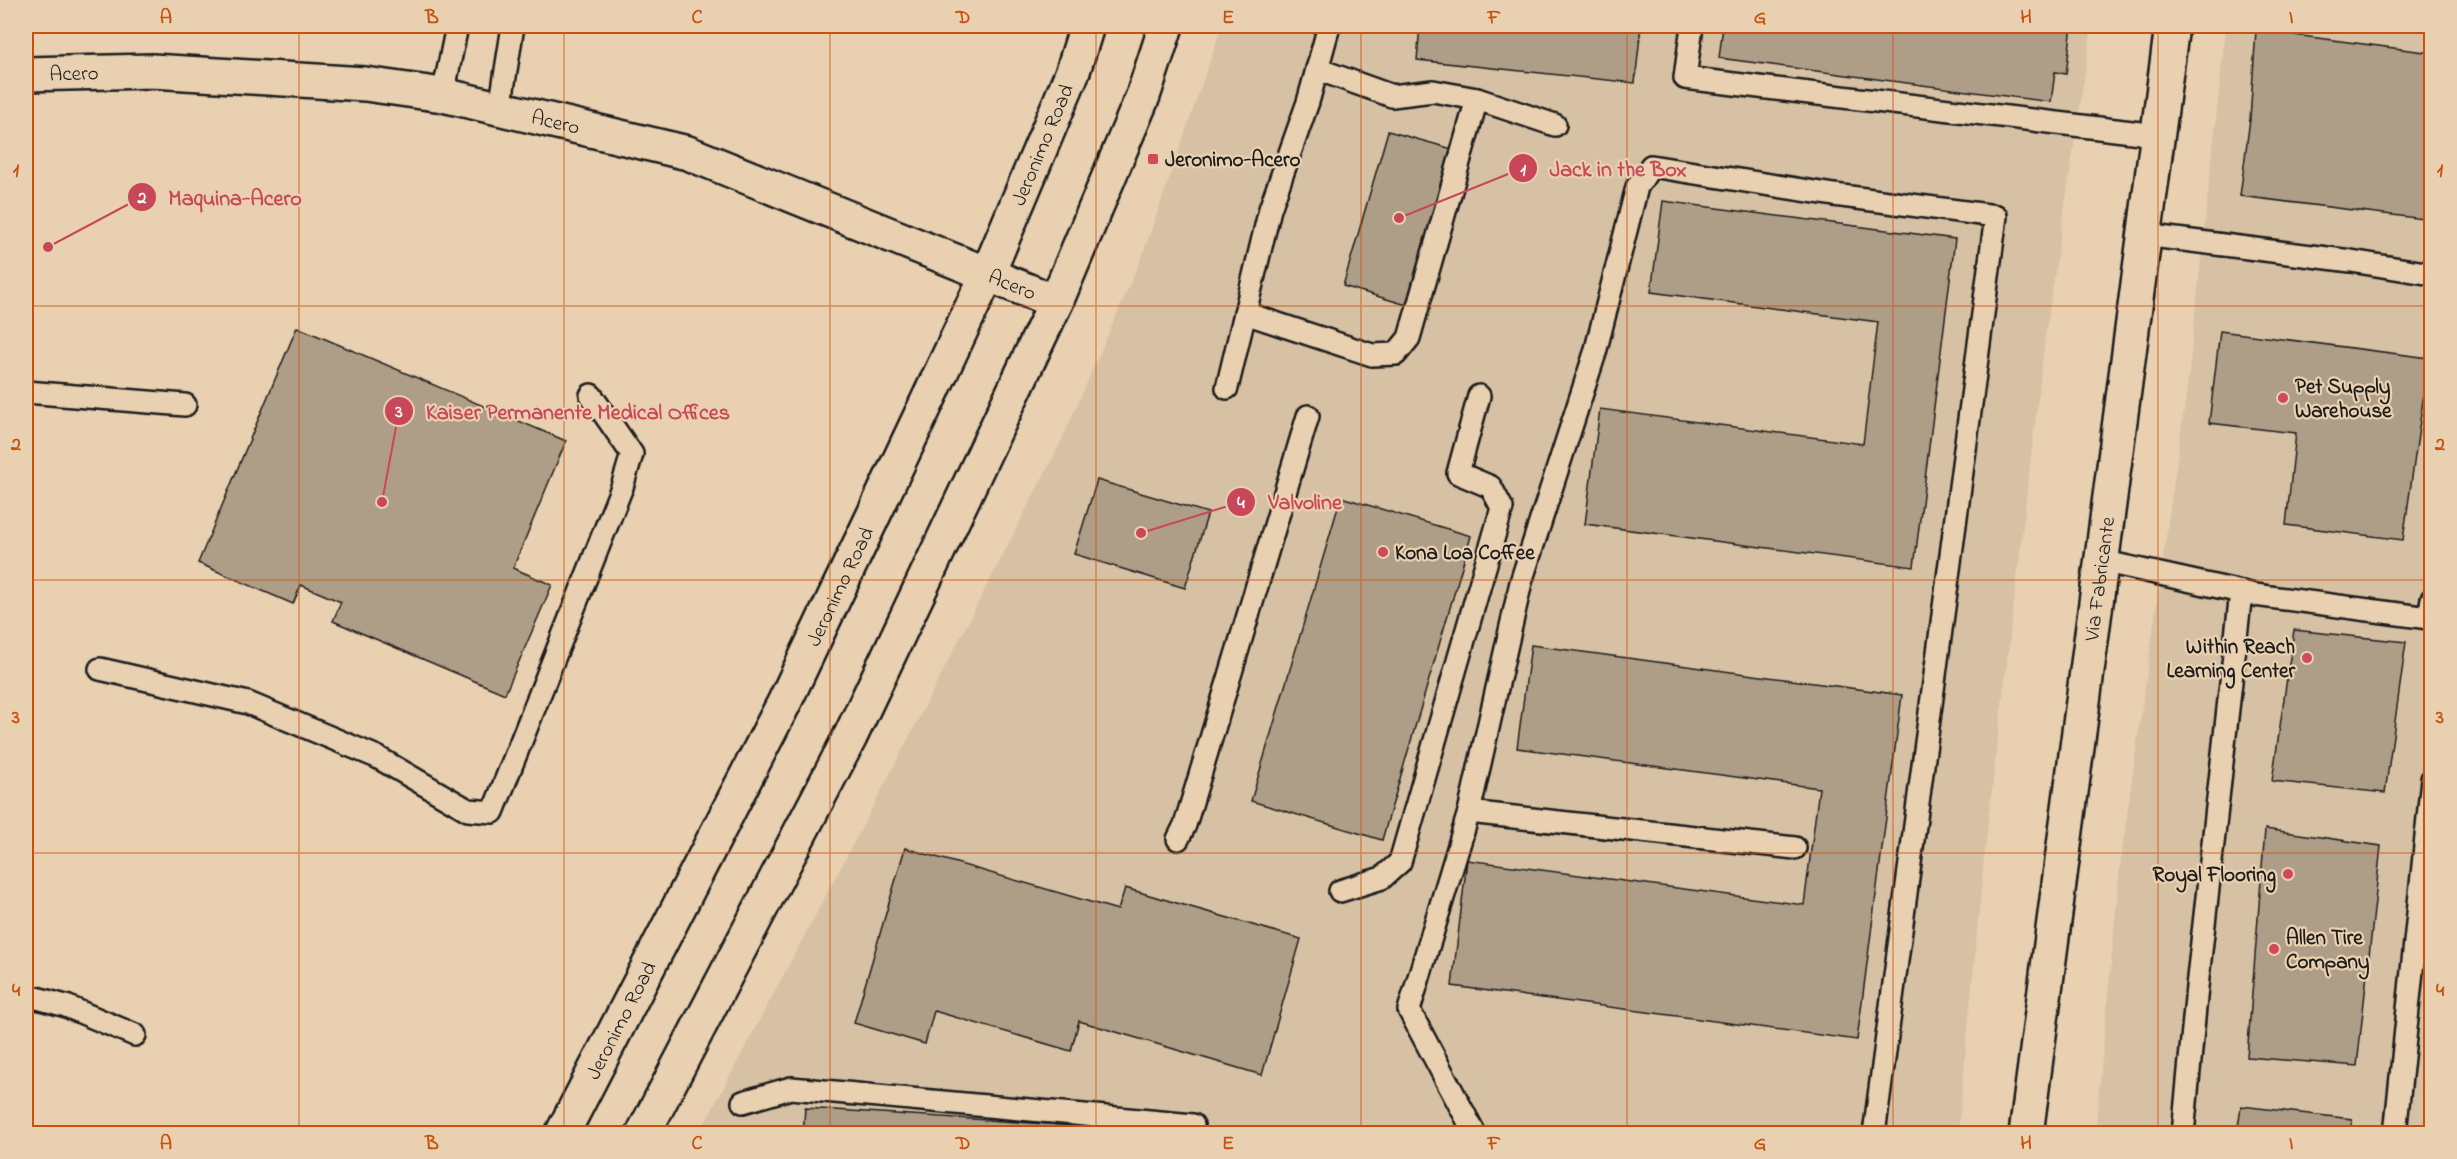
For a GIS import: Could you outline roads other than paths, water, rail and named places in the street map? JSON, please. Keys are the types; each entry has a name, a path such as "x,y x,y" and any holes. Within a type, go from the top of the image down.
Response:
{"main road":[{"name":"Jeronimo Road","path":"562,1134 784,703 988,273 1073,71 1087,26"},
{"path":"643,1134 850,737 1056,302 1143,96 1166,26"},
{"name":"Via Fabricante","path":"2026,1134 2172,26"},
{"name":"Acero","path":"26,74 152,71 365,84 443,94 688,153 1056,302"}],"lane":[{"path":"443,94 457,26"},
{"path":"500,108 513,26"},
{"path":"1227,388 1270,209 1329,26"},
{"path":"1692,26 1685,78 2157,135"},
{"path":"1317,69 1392,96 1433,91 1477,99 1556,125"},
{"path":"1245,313 1372,355 1396,354 1409,338 1477,99"},
{"path":"1475,1134 1409,1010 1469,812 1521,582 1594,353 1637,187 1651,166 1834,195 1996,216 1874,1134"},
{"path":"2144,235 2351,261 2432,274"},
{"path":"26,392 185,405"},
{"path":"99,669 248,703 377,757 468,810 493,812 618,498 632,454 591,395"},
{"path":"1340,891 1382,879 1400,862 1502,508 1491,487 1458,473 1479,396"},
{"path":"1178,839 1185,825 1308,416"},
{"path":"2101,561 2241,592 2431,615"},
{"path":"2183,1134 2198,976 2241,592"},
{"path":"2395,1134 2399,1077 2432,779"},
{"path":"1469,812 1795,848"},
{"path":"26,995 66,1006 135,1035"},
{"path":"743,1102 791,1088 1193,1125 1192,1134"}],"place":[{"name":"Jeronimo-Acero","path":"1153,159"},
{"name":"Jack in the Box","path":"1399,218"},
{"name":"Maquina-Acero","path":"48,247"},
{"name":"Pet Supply Warehouse","path":"2283,398"},
{"name":"Kaiser Permanente Medical Offices","path":"382,502"},
{"name":"Valvoline","path":"1141,533"},
{"name":"Kona Loa Coffee","path":"1383,552"},
{"name":"Within Reach Learning Center","path":"2307,658"},
{"name":"Royal Flooring","path":"2288,874"},
{"name":"Allen Tire Company","path":"2274,949"}]}
